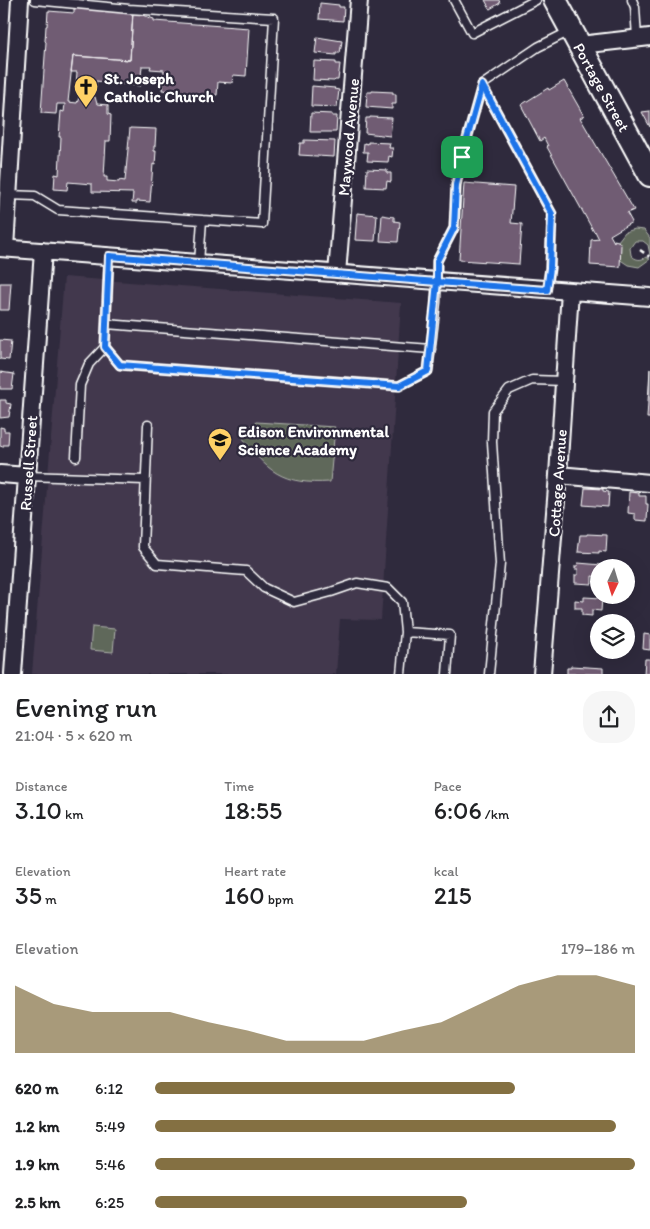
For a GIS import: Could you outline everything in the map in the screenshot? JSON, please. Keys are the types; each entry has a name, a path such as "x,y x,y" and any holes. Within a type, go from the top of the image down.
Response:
{"main road":[{"name":"Portage Street","path":"555,0 650,174"}],"street":[{"path":"20,0 3,248 650,297"},
{"name":"Maywood Avenue","path":"337,274 359,0"},
{"path":"576,38 643,38"},
{"name":"Russell Street","path":"12,674 43,251"},
{"name":"Cottage Avenue","path":"542,674 570,291"},
{"path":"0,474 27,476"},
{"path":"558,475 650,482"}],"lane":[{"path":"8,195 36,196 58,210 262,224 274,18 36,0"},
{"path":"454,0 472,32 536,0"},
{"path":"632,0 643,38"},
{"path":"105,347 120,365 399,386 428,371 437,282 437,261 454,228 456,185 482,85 538,47 576,38"},
{"path":"482,85 552,214 550,268 547,290"},
{"path":"199,263 202,220"},
{"path":"76,457 80,386 89,364 105,347 109,256"},
{"path":"106,324 431,349"},
{"path":"489,674 500,564 492,442 493,411 509,390 532,380 564,381"},
{"path":"148,425 143,547 157,564 246,572 264,588 294,602 331,592 357,582 388,588 402,602 405,632 401,674"},
{"path":"27,476 145,480"},
{"path":"405,632 450,635 447,674"}],"path":[{"path":"640,250 650,257"}],"shaded area":[{"name":"Edison Environmental Science Academy","path":"64,277 401,303 381,620 340,619 336,674 32,674"}],"green space":[{"path":"635,229 644,230 650,238 650,255 648,245 643,241 635,241 630,248 631,255 634,258 646,257 650,259 639,267 628,265 619,259 618,241 625,232"},
{"path":"256,422 335,427 330,482 299,481 288,478 268,467 240,434"},
{"path":"92,627 115,629 113,652 90,650"}],"building":[{"path":"485,0 499,0 500,3 490,9"},
{"path":"320,3 344,7 343,21 319,19"},
{"name":"St. Joseph Catholic Church","path":"74,8 133,12 130,60 73,56 68,102 77,103 80,95 87,93 95,97 97,104 108,105 108,114 111,115 110,141 106,141 104,177 107,177 107,181 125,181 130,128 156,129 154,146 154,151 156,151 155,165 153,164 150,202 137,201 137,203 132,203 133,193 92,192 92,184 68,182 67,190 54,189 55,174 59,175 61,111 64,112 65,104 57,104 56,114 41,113 46,26 48,11 74,13"},
{"path":"133,12 154,19 154,21 249,28 246,76 233,75 232,83 218,82 217,95 206,94 206,96 173,94 173,91 162,90 164,70 150,69 151,66 142,66 140,86 96,81 96,87 76,86 77,72 71,72 73,56 130,60"},
{"path":"317,37 342,41 340,53 336,53 336,55 315,53"},
{"path":"314,61 336,62 336,64 340,64 338,80 313,80"},
{"path":"564,81 584,116 580,118 634,210 627,213 632,222 610,235 614,242 614,240 618,241 621,245 620,267 590,265 591,240 599,239 547,147 544,138 540,141 521,105 548,88 549,90"},
{"path":"312,86 339,90 337,107 311,106"},
{"path":"367,92 393,92 393,94 396,94 396,104 392,104 392,109 366,107"},
{"path":"650,111 650,127 642,112"},
{"path":"311,113 337,116 336,132 310,132"},
{"path":"366,118 392,118 390,136 365,133"},
{"path":"304,140 335,141 334,157 299,155 300,143 304,143"},
{"path":"368,142 390,143 389,148 393,148 392,157 389,156 388,162 367,161 368,152 363,152 364,143 368,144"},
{"path":"367,169 387,170 387,173 391,173 391,182 387,181 386,188 366,187"},
{"path":"464,183 514,187 511,223 522,224 519,264 459,260"},
{"path":"357,213 377,215 375,241 355,240"},
{"path":"382,215 394,217 394,221 400,222 398,242 380,241"},
{"path":"0,283 11,283 9,310 0,310"},
{"path":"0,340 11,341 9,360 0,359"},
{"path":"650,369 650,418 647,418"},
{"path":"0,372 14,374 12,389 0,389"},
{"path":"0,400 6,400 6,403 11,404 9,417 0,418"},
{"path":"0,427 4,428 4,431 9,431 8,445 3,445 3,447 0,446"},
{"path":"585,488 603,489 603,491 609,492 608,507 583,505"},
{"path":"629,492 639,493 639,496 646,496 646,504 648,504 647,521 635,520 635,514 628,513"},
{"path":"580,535 607,535 606,552 578,552"},
{"path":"578,563 590,564 590,584 575,583 575,575 578,575 578,569 575,569 575,566"},
{"path":"584,597 590,597 590,604 602,604 601,611 592,610 590,616 582,615 582,608 575,608 575,600 584,601"},
{"path":"644,634 650,635 650,650 643,649"},
{"path":"645,659 650,659 650,674 644,674"},
{"path":"571,666 603,668 603,674 567,674 567,668 571,668"}],"place":[{"name":"St. Joseph Catholic Church","path":"86,108"},
{"name":"Edison Environmental Science Academy","path":"220,461"}],"route":[{"path":"462,157 456,185 454,228 437,261 437,282 109,256 105,347 120,365 399,386 428,371 437,282 547,290 550,268 552,214 482,85 462,157"}]}
